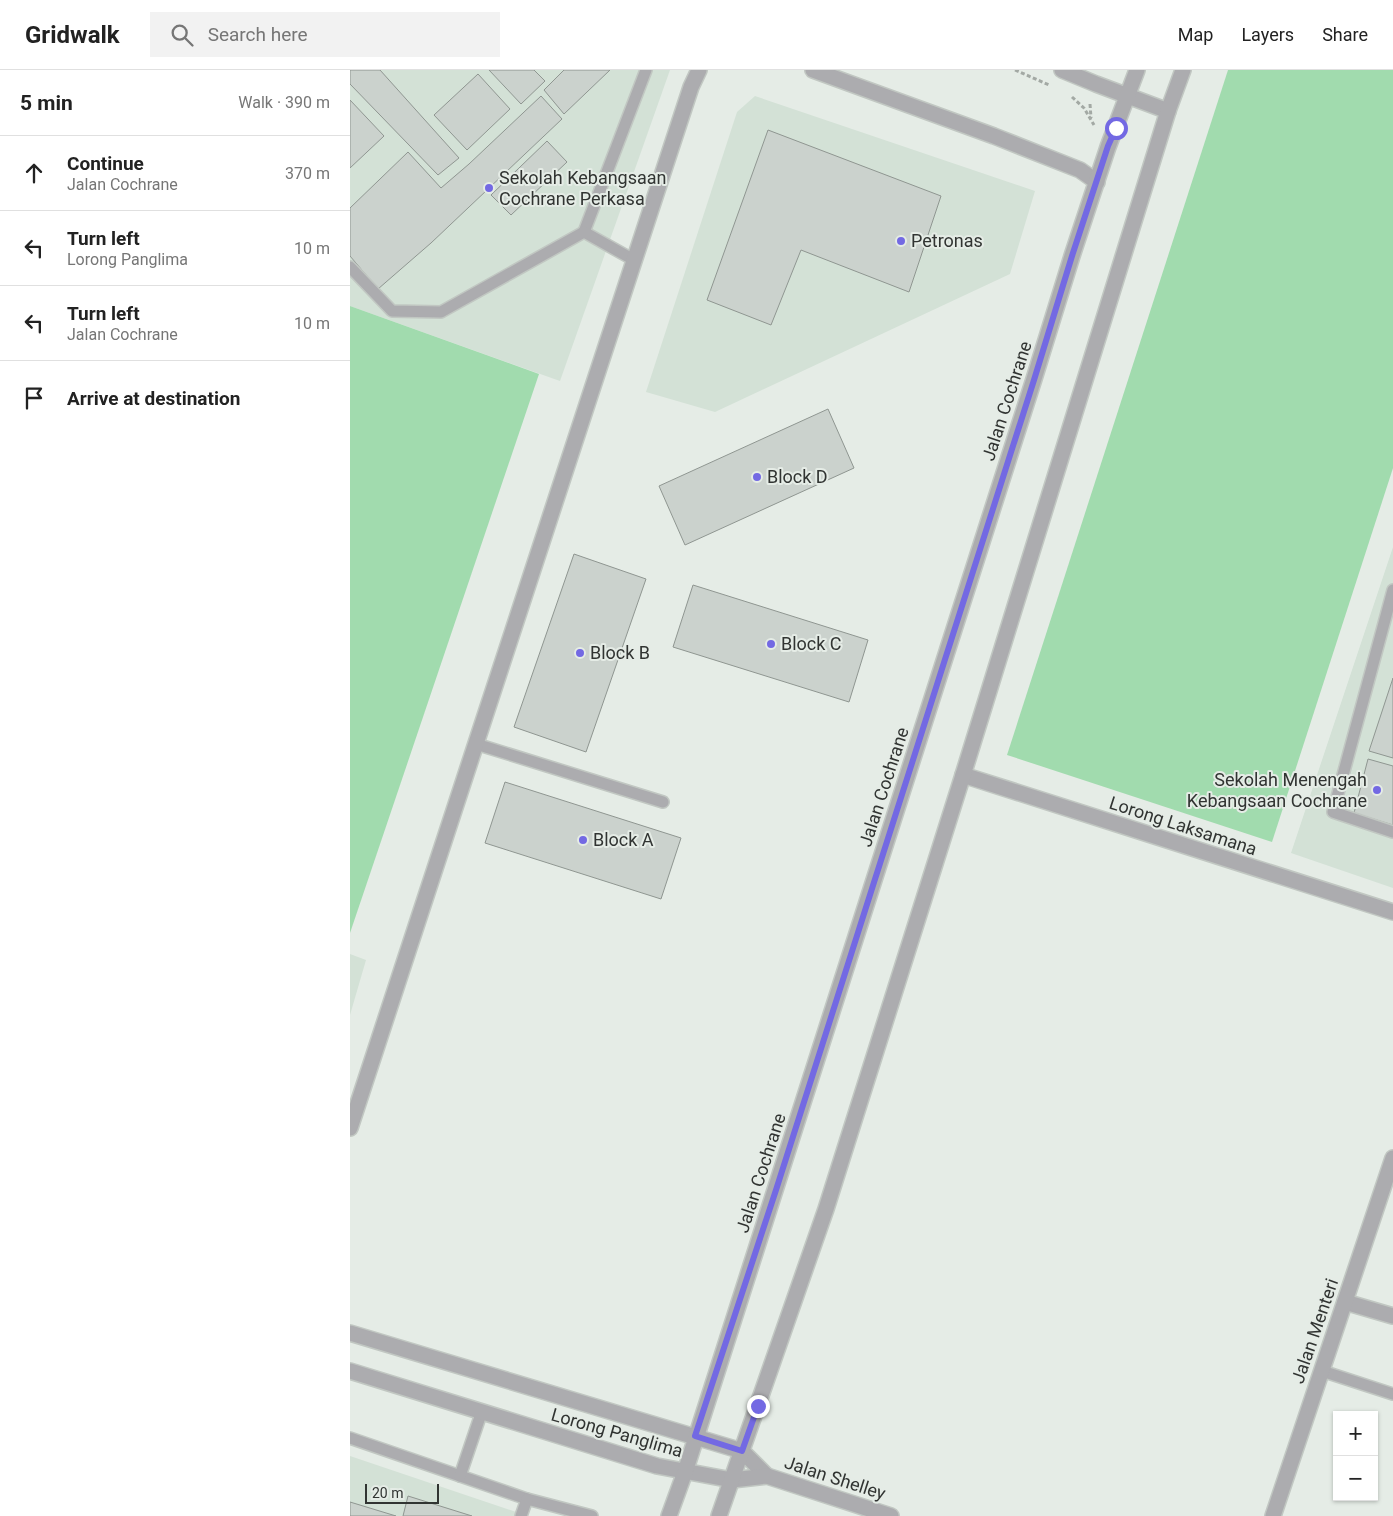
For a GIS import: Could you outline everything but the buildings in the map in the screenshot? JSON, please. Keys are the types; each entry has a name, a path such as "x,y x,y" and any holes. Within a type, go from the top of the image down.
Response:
{"street":[{"path":"350,1128 691,87 699,70"},
{"path":"813,70 1080,170 1097,182"},
{"path":"1062,70 1168,111"},
{"name":"Jalan Cochrane","path":"669,1516 776,1190 1072,256 1108,146 1137,70"},
{"path":"720,1516 826,1209 1182,70"},
{"name":"Lorong Laksamana","path":"962,775 1391,913"},
{"name":"Jalan Menteri","path":"1273,1516 1393,1158"},
{"path":"1345,1302 1393,1316"},
{"name":"Lorong Panglima","path":"350,1333 742,1451 767,1476"},
{"name":"Lorong Panglima","path":"350,1371 657,1466 732,1480 767,1476"},
{"name":"Jalan Shelley","path":"767,1476 891,1516"}],"lane":[{"path":"350,267 392,311 441,312 584,232 646,70"},
{"path":"584,232 634,260"},
{"path":"1393,590 1334,812 1393,832"},
{"path":"476,744 663,802"},
{"path":"1322,1371 1393,1394"},
{"path":"460,1476 482,1411"},
{"path":"350,1438 527,1499 592,1516"},
{"path":"522,1516 527,1499"}],"path":[{"path":"1015,70 1050,86"},
{"path":"1066,93 1076,100 1091,119"},
{"path":"1090,104 1091,119 1095,130"}],"shaded area":[{"name":"Sekolah Kebangsaan Cochrane Perkasa","path":"350,70 670,70 560,381 350,306"},
{"path":"755,96 1035,191 1010,274 715,412 646,392 737,112"},
{"path":"1393,547 1393,888 1291,853"},
{"path":"350,954 366,960 350,1015"},
{"path":"350,1456 528,1516 350,1516"}],"green space":[{"path":"1228,70 1393,70 1393,468 1272,842 1007,755"},
{"path":"350,306 539,374 350,933"}],"place":[{"name":"Sekolah Kebangsaan Cochrane Perkasa","path":"489,188"},
{"name":"Petronas","path":"901,241"},
{"name":"Block D","path":"757,477"},
{"name":"Block C","path":"771,644"},
{"name":"Block B","path":"580,653"},
{"name":"Sekolah Menengah Kebangsaan Cochrane","path":"1377,790"},
{"name":"Block A","path":"583,840"}],"route":[{"path":"758,1406 742,1451 695,1436 776,1190 1072,256 1108,146 1116,128"}]}
